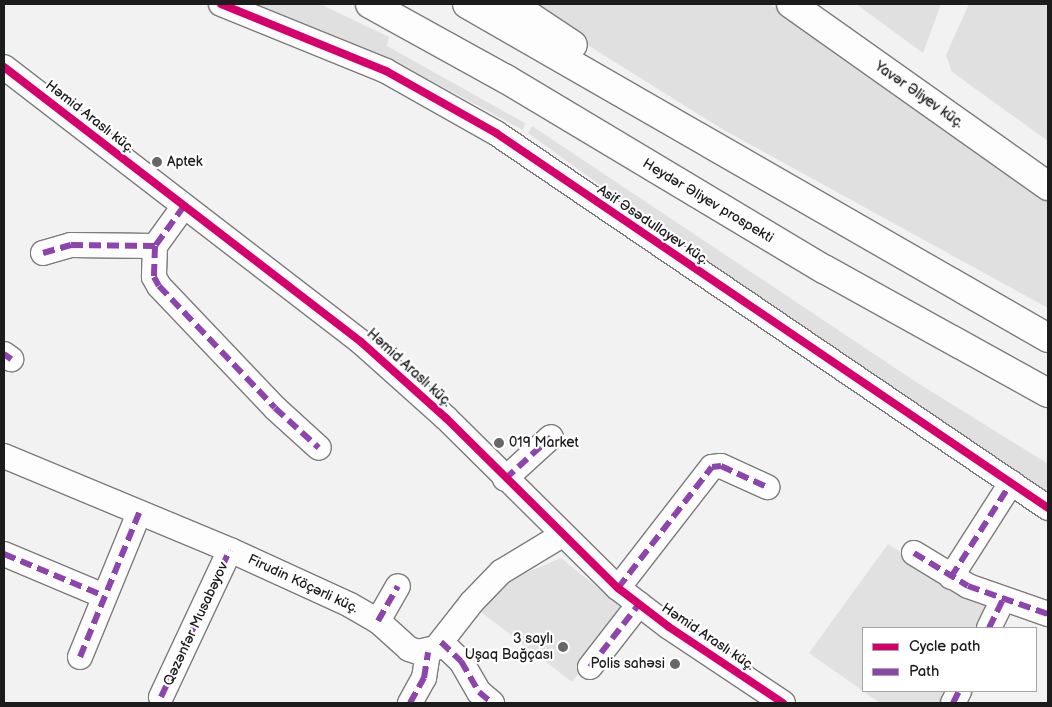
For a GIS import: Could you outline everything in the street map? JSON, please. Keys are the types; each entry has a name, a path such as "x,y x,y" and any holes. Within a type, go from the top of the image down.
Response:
{"main road":[{"name":"Heydər Əliyev prospekti","path":"370,4 506,79 824,269 1048,394"},
{"path":"467,4 1048,338"},
{"path":"511,4 786,188"},
{"name":"Yavər Əliyev küç.","path":"791,4 1048,186"},
{"name":"Yavər Əliyev küç.","path":"824,4 1048,166"}],"street":[{"name":"Asif Əsədullayev küç.","path":"220,4 386,71 488,128 1048,508"},
{"name":"Həmid Araslı küç.","path":"4,67 383,360 562,536 618,588 783,703"},
{"path":"184,206 155,246 154,277 159,286 275,408 319,448"},
{"path":"43,253 71,245 155,246"},
{"path":"505,479 551,436"},
{"name":"Firudin Köçərli küç.","path":"4,456 230,550 378,621 409,649 434,647"},
{"path":"618,588 712,467 722,466 767,487"},
{"path":"951,577 1011,484"},
{"path":"80,657 139,513"},
{"path":"410,703 424,678 434,647 472,602 501,572 562,536"},
{"name":"Qəzənfər Musabəyov","path":"161,697 230,550"},
{"path":"914,553 951,577 1004,599 1048,614"},
{"path":"4,554 104,596"},
{"path":"378,621 398,586"},
{"path":"990,627 1004,599"},
{"path":"590,667 639,604"},
{"path":"434,647 461,661 479,692 492,703"}],"shaded area":[{"path":"248,4 320,4 389,37 387,46 525,123 523,130 391,59"},
{"path":"522,4 770,4 1048,201 1048,308 722,129"},
{"path":"856,4 941,4 923,53"},
{"path":"969,4 1044,4 1048,7 1048,141 952,72 946,55"},
{"path":"532,126 916,382 1048,464 1048,497 672,237 528,133"},
{"path":"888,544 989,607 979,627 862,627 862,690 809,653"},
{"name":"3 saylı Uşaq Bağçası","path":"561,558 628,612 572,682 481,612 502,583"},
{"path":"864,692 950,692 944,703 880,703"}],"marked path":[{"path":"184,206 155,246 154,277 159,286 275,408 319,448"},
{"path":"43,253 71,245 155,246"},
{"path":"4,354 11,359"},
{"path":"505,479 551,437"},
{"path":"618,588 712,467 721,466 767,487"},
{"path":"951,577 1011,483"},
{"path":"80,657 139,513"},
{"path":"161,697 230,550"},
{"path":"914,553 968,586 1048,614"},
{"path":"4,554 104,596"},
{"path":"378,621 398,586"},
{"path":"989,627 1003,599"},
{"path":"590,667 639,604"},
{"path":"441,642 461,661 479,692 492,703"},
{"path":"410,703 424,678 428,652"},
{"path":"953,703 958,692"}],"cycle path":[{"path":"221,4 386,71 496,133 1048,508"},
{"path":"4,67 361,342 446,418 618,588 669,627 783,703"}],"place":[{"name":"Aptek","path":"157,162"},
{"name":"019 Market","path":"499,443"},
{"name":"3 saylı Uşaq Bağçası","path":"563,647"},
{"name":"Polis sahəsi","path":"675,664"}]}
